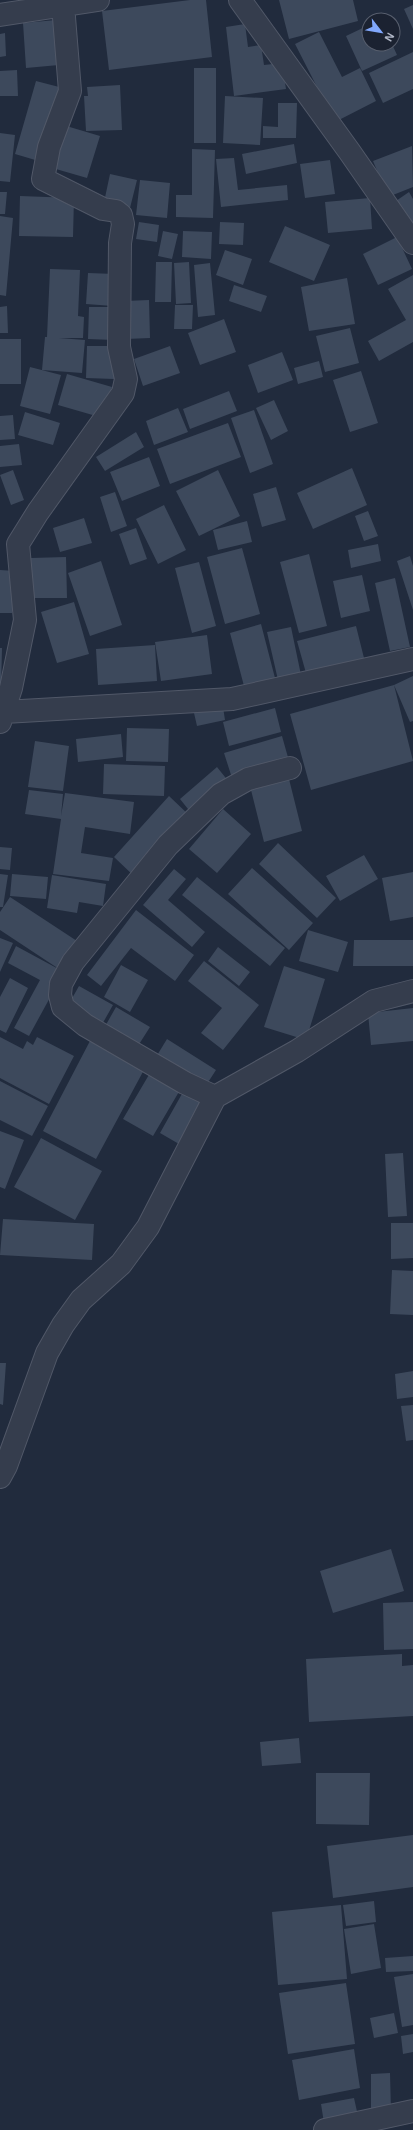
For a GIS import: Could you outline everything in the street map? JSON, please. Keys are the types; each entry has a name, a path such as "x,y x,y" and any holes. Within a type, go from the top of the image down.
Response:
{"street":[{"path":"0,15 98,0"},
{"path":"240,0 349,151 413,244"},
{"path":"63,6 70,91 49,147 43,179 103,209 116,211 121,216 123,224 120,244 119,347 126,379 123,393 38,512 18,544 25,620 11,688 2,717 232,699 413,659"},
{"path":"215,1096 185,1083 85,1025 63,1007 60,995 61,984 74,962 168,845 221,794 248,779 290,768"},
{"path":"0,1477 6,1466 47,1353 63,1325 80,1300 121,1264 144,1233 215,1096 298,1051 374,1001 413,991"},
{"path":"325,2130 413,2111"}],"building":[{"path":"190,0 206,0 212,57 109,70 102,11"},
{"path":"279,0 353,0 358,21 289,39"},
{"path":"413,5 413,29 404,9"},
{"path":"56,20 59,65 26,68 23,23"},
{"path":"245,24 248,47 261,45 264,65 282,63 286,89 234,96 226,27"},
{"path":"361,29 361,52 396,52 397,55 362,71 346,36"},
{"path":"319,32 342,77 360,68 376,101 335,122 295,44"},
{"path":"5,33 6,56 0,57 0,34"},
{"path":"413,52 413,89 383,103 369,73"},
{"path":"194,68 216,68 216,143 194,143"},
{"path":"17,70 18,96 0,96 0,71"},
{"path":"36,81 63,88 42,162 15,154"},
{"path":"120,85 122,130 86,131 84,96 88,96 87,87"},
{"path":"225,96 263,98 260,145 223,143"},
{"path":"278,103 297,103 296,138 263,138 263,126 278,127"},
{"path":"63,125 100,136 87,178 49,167"},
{"path":"0,133 15,135 10,182 0,181"},
{"path":"294,144 297,163 246,174 242,154"},
{"path":"412,146 413,187 388,197 373,161"},
{"path":"192,149 215,150 213,218 176,217 176,195 192,195"},
{"path":"234,158 238,190 287,185 288,200 221,207 216,159"},
{"path":"330,160 335,194 305,198 300,164"},
{"path":"110,174 137,180 129,212 103,207"},
{"path":"140,180 170,183 167,218 136,215"},
{"path":"0,192 7,192 5,214 0,214"},
{"path":"409,192 413,199 413,231 393,203"},
{"path":"20,196 74,198 73,237 19,236"},
{"path":"370,198 372,229 328,233 325,202"},
{"path":"0,216 13,218 6,296 0,295"},
{"path":"139,222 159,225 157,242 136,239"},
{"path":"220,222 244,223 243,245 219,244"},
{"path":"285,226 330,245 314,281 269,262"},
{"path":"163,231 178,234 172,259 158,256"},
{"path":"183,231 212,232 211,259 182,257"},
{"path":"397,237 412,269 378,285 363,254"},
{"path":"225,250 252,259 243,285 216,275"},
{"path":"156,262 172,262 171,302 155,302"},
{"path":"189,262 191,303 176,304 174,263"},
{"path":"210,263 215,315 198,317 194,265"},
{"path":"50,269 80,270 78,316 84,317 83,338 59,338 85,340 82,373 42,370 45,337 47,337"},
{"path":"88,273 115,274 113,306 86,304"},
{"path":"413,275 413,342 379,361 368,341 406,320 388,289"},
{"path":"347,278 355,324 309,331 301,287"},
{"path":"234,285 267,296 261,312 229,301"},
{"path":"149,300 150,338 126,339 125,301"},
{"path":"175,305 193,305 192,329 174,329"},
{"path":"7,306 8,333 0,333 0,307"},
{"path":"89,307 115,307 114,340 88,339"},
{"path":"224,319 236,352 200,365 188,333"},
{"path":"350,328 359,363 325,372 316,336"},
{"path":"0,339 21,339 21,384 0,384"},
{"path":"87,346 114,346 114,379 86,378"},
{"path":"170,346 180,373 143,386 134,359"},
{"path":"282,352 293,380 258,393 248,365"},
{"path":"319,361 323,377 298,384 294,368"},
{"path":"30,367 61,375 50,414 20,406"},
{"path":"361,371 378,423 350,432 333,380"},
{"path":"67,374 112,387 103,418 58,405"},
{"path":"229,391 237,411 190,429 183,409"},
{"path":"274,400 288,431 271,440 256,408"},
{"path":"178,408 188,432 154,445 146,421"},
{"path":"254,410 273,464 250,473 231,418"},
{"path":"25,412 60,423 53,445 18,435"},
{"path":"13,415 15,439 0,440 0,416"},
{"path":"228,423 241,457 170,484 157,449"},
{"path":"136,432 144,447 105,471 96,457"},
{"path":"19,444 22,465 0,467 0,446"},
{"path":"149,457 160,486 122,501 110,472"},
{"path":"352,468 367,505 313,529 297,493"},
{"path":"13,470 24,500 11,505 0,475"},
{"path":"218,470 240,516 199,536 176,491"},
{"path":"276,487 286,520 262,527 253,494"},
{"path":"115,492 127,526 111,532 100,497"},
{"path":"164,505 186,550 158,564 136,519"},
{"path":"368,511 378,536 364,541 355,516"},
{"path":"84,518 92,543 60,552 53,528"},
{"path":"247,521 252,542 218,550 213,530"},
{"path":"136,528 147,559 130,565 119,534"},
{"path":"378,544 381,561 351,568 348,550"},
{"path":"242,548 260,614 225,624 207,557"},
{"path":"309,554 327,626 299,633 280,562"},
{"path":"410,556 413,566 413,610 397,561"},
{"path":"66,557 67,598 32,598 31,558"},
{"path":"101,561 122,625 90,636 68,573"},
{"path":"199,562 216,626 192,633 175,568"},
{"path":"0,570 15,571 12,613 0,613"},
{"path":"362,575 370,611 341,618 333,581"},
{"path":"395,578 410,647 390,651 375,583"},
{"path":"74,602 89,654 57,663 41,612"},
{"path":"261,624 275,678 244,686 230,633"},
{"path":"356,626 364,658 306,673 297,641"},
{"path":"291,627 301,675 278,680 267,632"},
{"path":"207,635 212,674 161,681 155,642"},
{"path":"155,645 157,681 98,685 96,649"},
{"path":"0,648 2,648 1,689 0,689"},
{"path":"413,676 413,721 410,722 394,685"},
{"path":"394,685 413,761 311,790 290,714"},
{"path":"223,707 225,720 197,726 194,713"},
{"path":"275,708 281,732 229,746 223,722"},
{"path":"127,728 169,729 168,762 126,761"},
{"path":"121,734 123,757 78,762 76,739"},
{"path":"282,736 289,761 232,778 224,753"},
{"path":"35,741 69,746 63,791 28,787"},
{"path":"104,764 165,766 164,796 103,794"},
{"path":"217,767 229,782 192,814 180,799"},
{"path":"288,775 302,831 264,842 250,786"},
{"path":"29,790 63,794 61,816 65,793 134,802 130,834 85,827 81,853 113,858 109,881 53,874 61,819 25,814"},
{"path":"169,796 190,816 135,877 114,857"},
{"path":"223,809 251,834 217,873 189,849"},
{"path":"278,843 336,898 317,918 259,864"},
{"path":"0,847 12,848 10,870 0,869"},
{"path":"364,855 378,879 340,901 326,876"},
{"path":"252,868 313,923 289,950 228,894"},
{"path":"174,869 186,879 168,900 205,932 192,947 143,905"},
{"path":"413,872 413,917 390,921 382,878"},
{"path":"0,874 8,875 3,907 0,907"},
{"path":"12,874 48,877 46,899 10,896"},
{"path":"52,875 106,884 103,906 79,902 77,913 47,908"},
{"path":"197,877 285,948 270,966 182,895"},
{"path":"10,897 77,941 59,969 0,930 0,912"},
{"path":"136,910 194,955 175,981 131,948 101,986 87,975"},
{"path":"308,930 348,942 338,972 299,961"},
{"path":"0,938 13,943 0,972"},
{"path":"354,940 413,940 413,966 353,966"},
{"path":"16,946 64,972 29,1036 14,1028 40,980 8,963"},
{"path":"218,947 250,972 239,986 208,961"},
{"path":"204,961 259,1005 223,1050 201,1033 222,1008 188,981"},
{"path":"121,965 148,980 130,1012 104,997"},
{"path":"284,966 325,979 306,1040 264,1027"},
{"path":"10,978 28,988 6,1033 0,1030 0,997"},
{"path":"79,986 113,1005 100,1028 66,1009"},
{"path":"116,1007 150,1027 136,1049 103,1030"},
{"path":"413,1008 413,1041 371,1045 368,1013"},
{"path":"0,1037 23,1049 27,1041 33,1045 37,1037 74,1056 49,1104 0,1078"},
{"path":"91,1039 145,1068 96,1159 43,1131"},
{"path":"167,1039 216,1070 205,1087 156,1057"},
{"path":"150,1073 180,1090 153,1136 123,1119"},
{"path":"0,1081 48,1106 32,1136 0,1120"},
{"path":"183,1092 202,1102 179,1144 160,1133"},
{"path":"0,1131 24,1140 5,1189 0,1187"},
{"path":"41,1138 102,1171 75,1220 14,1187"},
{"path":"403,1153 407,1216 388,1217 385,1154"},
{"path":"3,1219 94,1224 92,1260 0,1255"},
{"path":"391,1223 413,1223 413,1258 391,1259"},
{"path":"392,1270 413,1271 413,1315 390,1314"},
{"path":"0,1363 6,1363 3,1405 0,1404"},
{"path":"413,1371 413,1397 397,1399 395,1374"},
{"path":"413,1405 413,1440 406,1441 401,1406"},
{"path":"391,1549 404,1591 333,1613 320,1571"},
{"path":"413,1602 413,1649 384,1650 383,1603"},
{"path":"402,1654 402,1666 413,1665 413,1716 309,1722 306,1659"},
{"path":"299,1738 301,1763 262,1766 260,1742"},
{"path":"316,1773 370,1773 369,1825 316,1824"},
{"path":"413,1835 413,1887 333,1898 327,1846"},
{"path":"374,1901 376,1922 346,1926 343,1905"},
{"path":"341,1905 347,1979 278,1985 272,1912"},
{"path":"374,1924 381,1968 351,1974 344,1929"},
{"path":"413,1956 413,1971 386,1972 385,1958"},
{"path":"413,1974 413,2025 402,2027 394,1977"},
{"path":"346,1983 355,2044 288,2054 279,1993"},
{"path":"394,2013 398,2033 374,2038 370,2018"},
{"path":"413,2034 413,2052 403,2054 401,2036"},
{"path":"354,2049 360,2088 299,2100 292,2060"},
{"path":"390,2073 391,2112 371,2112 371,2074"},
{"path":"354,2098 358,2116 324,2123 321,2104"}]}
